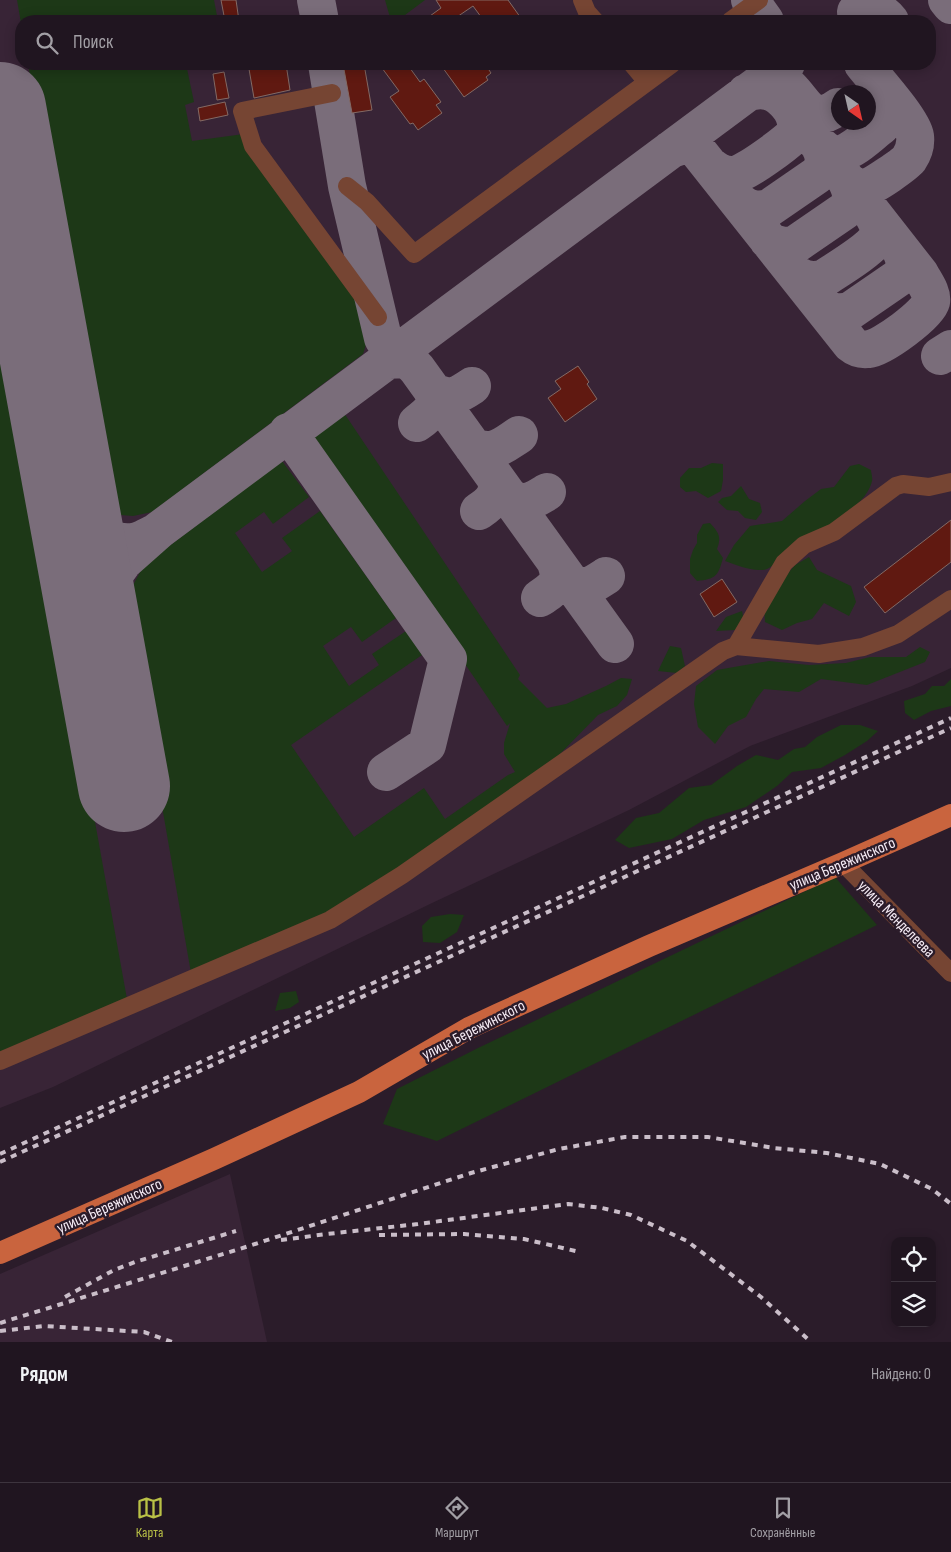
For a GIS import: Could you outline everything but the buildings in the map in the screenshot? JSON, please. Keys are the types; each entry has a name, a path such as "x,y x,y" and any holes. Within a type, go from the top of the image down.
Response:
{"main road":[{"name":"улица Бережинского","path":"0,1253 214,1159 359,1092 469,1028 499,1014 649,946 843,864 951,815"}],"street":[{"path":"582,0 590,15"},
{"path":"738,15 759,0"},
{"path":"637,70 647,82"},
{"path":"347,186 368,202 414,254 664,70"},
{"path":"332,93 242,111 253,146 378,317"},
{"path":"736,646 784,563 804,545 834,532 896,486 903,484 929,487 951,482"},
{"path":"0,1060 330,920 402,875 722,651 736,646 819,654 863,647 898,634 951,599"},
{"name":"улица Менделеева","path":"843,864 951,973"}],"shaded area":[{"path":"0,0 951,0 951,668 912,686 750,746 629,810 430,904 53,1087 0,1108"},
{"path":"230,1174 267,1342 0,1342 0,1274"}],"green space":[{"path":"17,0 214,0 217,15 20,15"},
{"path":"385,0 425,0 405,15 389,15"},
{"path":"29,70 187,70 194,102 185,105 192,141 244,134 364,300 370,332 363,354 152,512 133,516 121,515 107,501"},
{"path":"0,296 127,999 0,1053"},
{"path":"342,410 520,675 518,679 547,708 566,704 621,678 632,679 627,695 617,706 598,715 559,755 399,870 326,916 191,973 127,605 131,589 144,565 282,461 309,497 273,524 264,512 235,533 262,572 292,551 282,538 320,511 396,618 362,642 351,627 323,646 349,686 379,665 372,654 406,631 422,655 291,745 354,837 424,788 445,819 515,772 504,754 504,743 510,723 507,726 310,435"},
{"path":"712,463 723,464 721,491 708,498 696,491 686,492 680,487 680,478 689,468 701,468"},
{"path":"859,464 871,470 872,481 868,492 849,512 787,552 767,569 751,569 725,561 734,545 750,526 782,521 821,489 834,487 850,466"},
{"path":"741,486 749,499 760,503 762,512 756,520 745,518 738,511 727,510 718,502 722,498 731,496"},
{"path":"710,523 718,534 717,549 723,558 718,573 715,576 697,581 690,573 690,559 697,543 697,535 703,524"},
{"path":"809,557 817,570 851,586 856,602 849,616 824,603 812,619 782,630 765,622 764,605 795,565"},
{"path":"742,611 744,621 735,630 716,631 726,617"},
{"path":"670,646 681,648 685,666 677,673 658,671"},
{"path":"920,647 930,652 925,662 867,685 821,679 799,692 764,689 746,717 728,726 715,744 698,727 694,704 696,686 717,670 769,661 809,665 846,663 870,657 906,657"},
{"path":"951,679 951,706 931,711 914,720 905,713 904,701 925,694 932,686 944,686"},
{"path":"841,725 860,725 878,731 867,741 821,768 792,772 777,786 746,807 704,820 672,839 629,848 615,840 636,818 659,813 689,788 711,785 756,755 778,760 794,749 805,747 817,737"},
{"path":"835,877 877,925 437,1141 383,1124 397,1089 478,1048"},
{"path":"450,914 464,915 457,932 440,943 423,942 422,926 431,917"},
{"path":"296,991 299,1002 290,1008 275,1011 280,993"}],"taxiway":[{"path":"316,0 319,15"},
{"path":"750,0 761,15"},
{"path":"947,0 951,5"},
{"path":"856,12 866,10 884,15"},
{"path":"328,70 347,186 383,338 393,355"},
{"path":"92,616 110,580 124,561 159,530 778,70"},
{"path":"846,180 858,187 871,186 906,162 915,145 915,136 908,120 868,70"},
{"path":"790,88 810,111 822,114 831,111"},
{"path":"670,150 680,146 687,146 697,150 851,344 860,349 869,349 884,343 904,330 922,314 931,302 929,291 920,274 787,104 769,91 758,90 746,93"},
{"path":"819,145 832,154 845,152 881,126 887,108 884,90"},
{"path":"709,165 720,173 734,175 747,170 765,158 794,135 796,122 791,109"},
{"path":"736,199 743,205 751,208 759,210 769,208 817,175 822,168 824,160 819,145"},
{"path":"768,240 775,244 796,244 844,211 851,200 850,188 846,180"},
{"path":"795,273 801,278 808,280 823,279 861,253 874,242 879,232 873,215"},
{"path":"819,303 833,311 850,311 898,278 903,272 904,265 901,251"},
{"path":"940,356 951,349"},
{"path":"387,360 403,360 417,369 615,644"},
{"path":"434,392 445,396 454,396 472,386"},
{"path":"417,423 431,410 435,402 434,392"},
{"path":"288,432 448,659 427,745 386,772"},
{"path":"473,447 492,450 503,446 519,435"},
{"path":"479,511 494,498 497,490 496,479"},
{"path":"508,496 519,501 528,502 547,492"},
{"path":"71,501 86,524 106,537 122,542 130,542 140,540 155,533"},
{"path":"540,598 554,588 558,580 559,575 556,563"},
{"path":"566,577 577,585 586,586 606,576"}],"runway":[{"path":"0,108 124,786"}],"railway":[{"path":"0,1154 951,718"},
{"path":"0,1162 951,728"},
{"path":"0,1323 249,1246 471,1173 559,1149 625,1137 708,1137 774,1148 827,1153 880,1164 932,1189 951,1204"},
{"path":"281,1240 568,1204 602,1208 631,1215 687,1241 761,1297 811,1342"},
{"path":"65,1297 114,1270 236,1231"},
{"path":"379,1235 464,1234 524,1239 580,1252"},
{"path":"0,1331 44,1326 144,1332 172,1342"}]}
